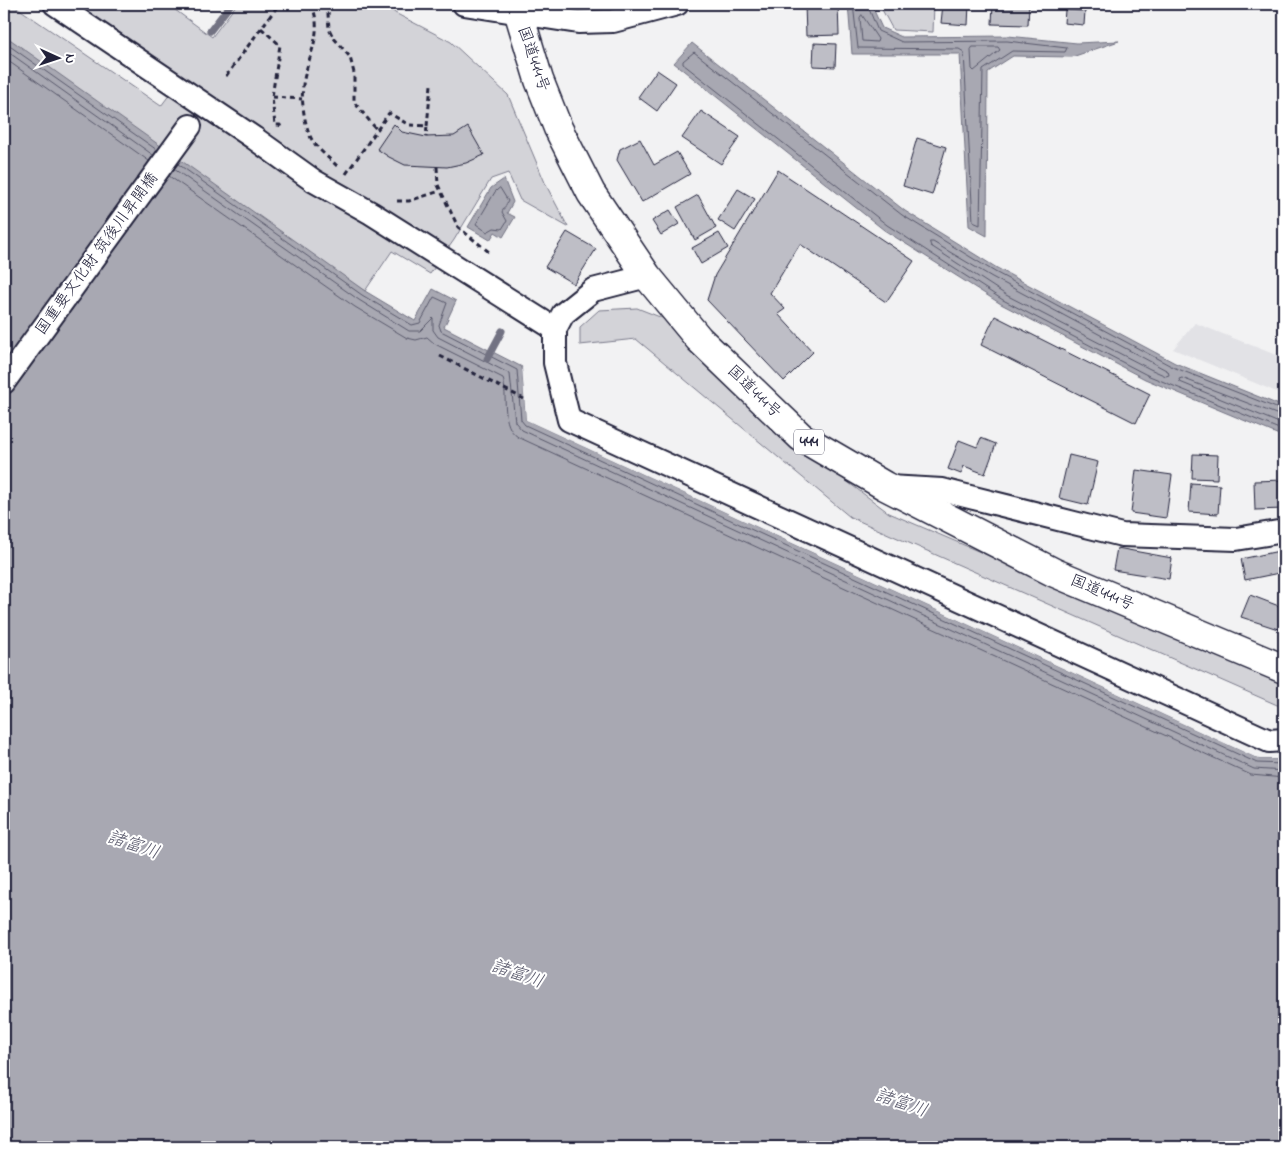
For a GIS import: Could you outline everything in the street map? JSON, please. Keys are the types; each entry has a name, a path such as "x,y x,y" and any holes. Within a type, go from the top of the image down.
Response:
{"highway":[{"name":"国道444号","path":"517,9 539,80 558,128 591,193 647,276 699,339 801,437 885,486 1055,573 1284,669"}],"street":[{"path":"55,4 254,138 314,181 371,213 555,330"},
{"path":"464,4 517,9 578,22 613,21 677,4"},
{"name":"国重要文化財 筑後川昇開橋","path":"4,382 190,126"},
{"path":"647,276 593,290 563,314 555,330 555,363 569,420 1269,741 1284,740"},
{"path":"885,486 942,490 1122,535 1236,539 1284,531"}],"path":[{"path":"226,76 279,4"},
{"path":"311,4 318,24 317,38 303,83 302,99 312,138 351,181"},
{"path":"331,4 328,14 330,29 333,37 350,57 354,73 354,102 377,130"},
{"path":"261,28 280,46 272,97 275,125 280,125 284,134"},
{"path":"426,137 432,85"},
{"path":"272,97 302,99"},
{"path":"345,175 389,113 409,125 427,126"},
{"path":"437,167 440,191 458,227 489,252"},
{"path":"395,201 409,201 440,191"},
{"path":"440,356 524,399"}],"shaded area":[{"path":"4,4 12,4 161,106 182,78 76,4 167,4 212,37 237,4 385,4 395,13 451,42 508,95 546,185 568,227 520,200 508,173 491,179 454,240 430,274 392,251 365,291 4,81"},
{"path":"879,4 934,4 933,32 893,30"},
{"path":"637,308 670,321 761,417 889,513 1284,682 1284,708 850,517 636,339 580,345 580,327 599,310"},
{"path":"1195,323 1284,358 1284,395 1173,349"}],"water":[{"path":"848,4 871,4 882,28 902,37 1008,36 1077,43 1119,41 1072,57 1013,56 988,72 987,236 969,226 960,54 852,54"},
{"name":"諸富川","path":"4,35 365,291 415,321 433,289 456,301 444,327 522,367 526,420 1259,759 1284,759 1284,1147 4,1147"},
{"path":"692,43 905,211 997,268 1175,363 1284,407 1284,437 1145,379 1001,304 884,230 674,63"},
{"path":"504,179 513,202 507,213 515,217 503,237 495,232 490,240 468,227 491,188"}],"pier":[{"path":"522,367 524,368 529,418 1260,756 1284,757 1284,759 1259,759 526,420"}],"building":[{"path":"805,4 838,4 839,35 806,36"},
{"path":"943,4 969,4 968,25 941,23"},
{"path":"993,4 1029,4 1028,25 992,24"},
{"path":"1063,4 1087,4 1087,7 1063,6"},
{"path":"1065,10 1085,11 1084,25 1064,23"},
{"path":"814,43 836,44 835,67 813,66"},
{"path":"657,70 676,83 657,111 638,97"},
{"path":"701,111 740,137 721,164 682,138"},
{"path":"394,124 402,132 426,137 454,136 468,127 484,155 466,163 447,167 405,165 377,149"},
{"path":"917,138 946,147 932,195 903,186"},
{"path":"640,139 654,165 677,152 690,174 642,202 617,160 620,149"},
{"path":"778,170 914,261 886,302 800,244 770,293 785,309 778,314 813,352 784,381 707,300 715,275"},
{"path":"738,189 755,199 735,231 718,220"},
{"path":"698,195 716,228 695,240 677,207"},
{"path":"670,210 679,224 661,235 652,221"},
{"path":"567,232 596,249 574,284 545,267"},
{"path":"719,233 728,248 701,264 692,248"},
{"path":"995,316 1150,394 1136,423 981,345"},
{"path":"981,438 996,444 985,474 964,466 961,474 948,469 959,440 977,447"},
{"path":"1193,454 1218,455 1217,479 1192,478"},
{"path":"1069,455 1098,462 1088,505 1059,498"},
{"path":"1136,470 1172,475 1166,518 1131,513"},
{"path":"1284,480 1284,509 1255,510 1254,481"},
{"path":"1191,483 1220,485 1218,514 1189,512"},
{"path":"1117,548 1172,558 1169,579 1113,570"},
{"path":"1284,550 1284,572 1245,580 1241,559"},
{"path":"1250,595 1284,608 1284,631 1241,617"}],"waterway":[{"path":"210,31 231,4"},
{"path":"487,359 502,331"}]}
